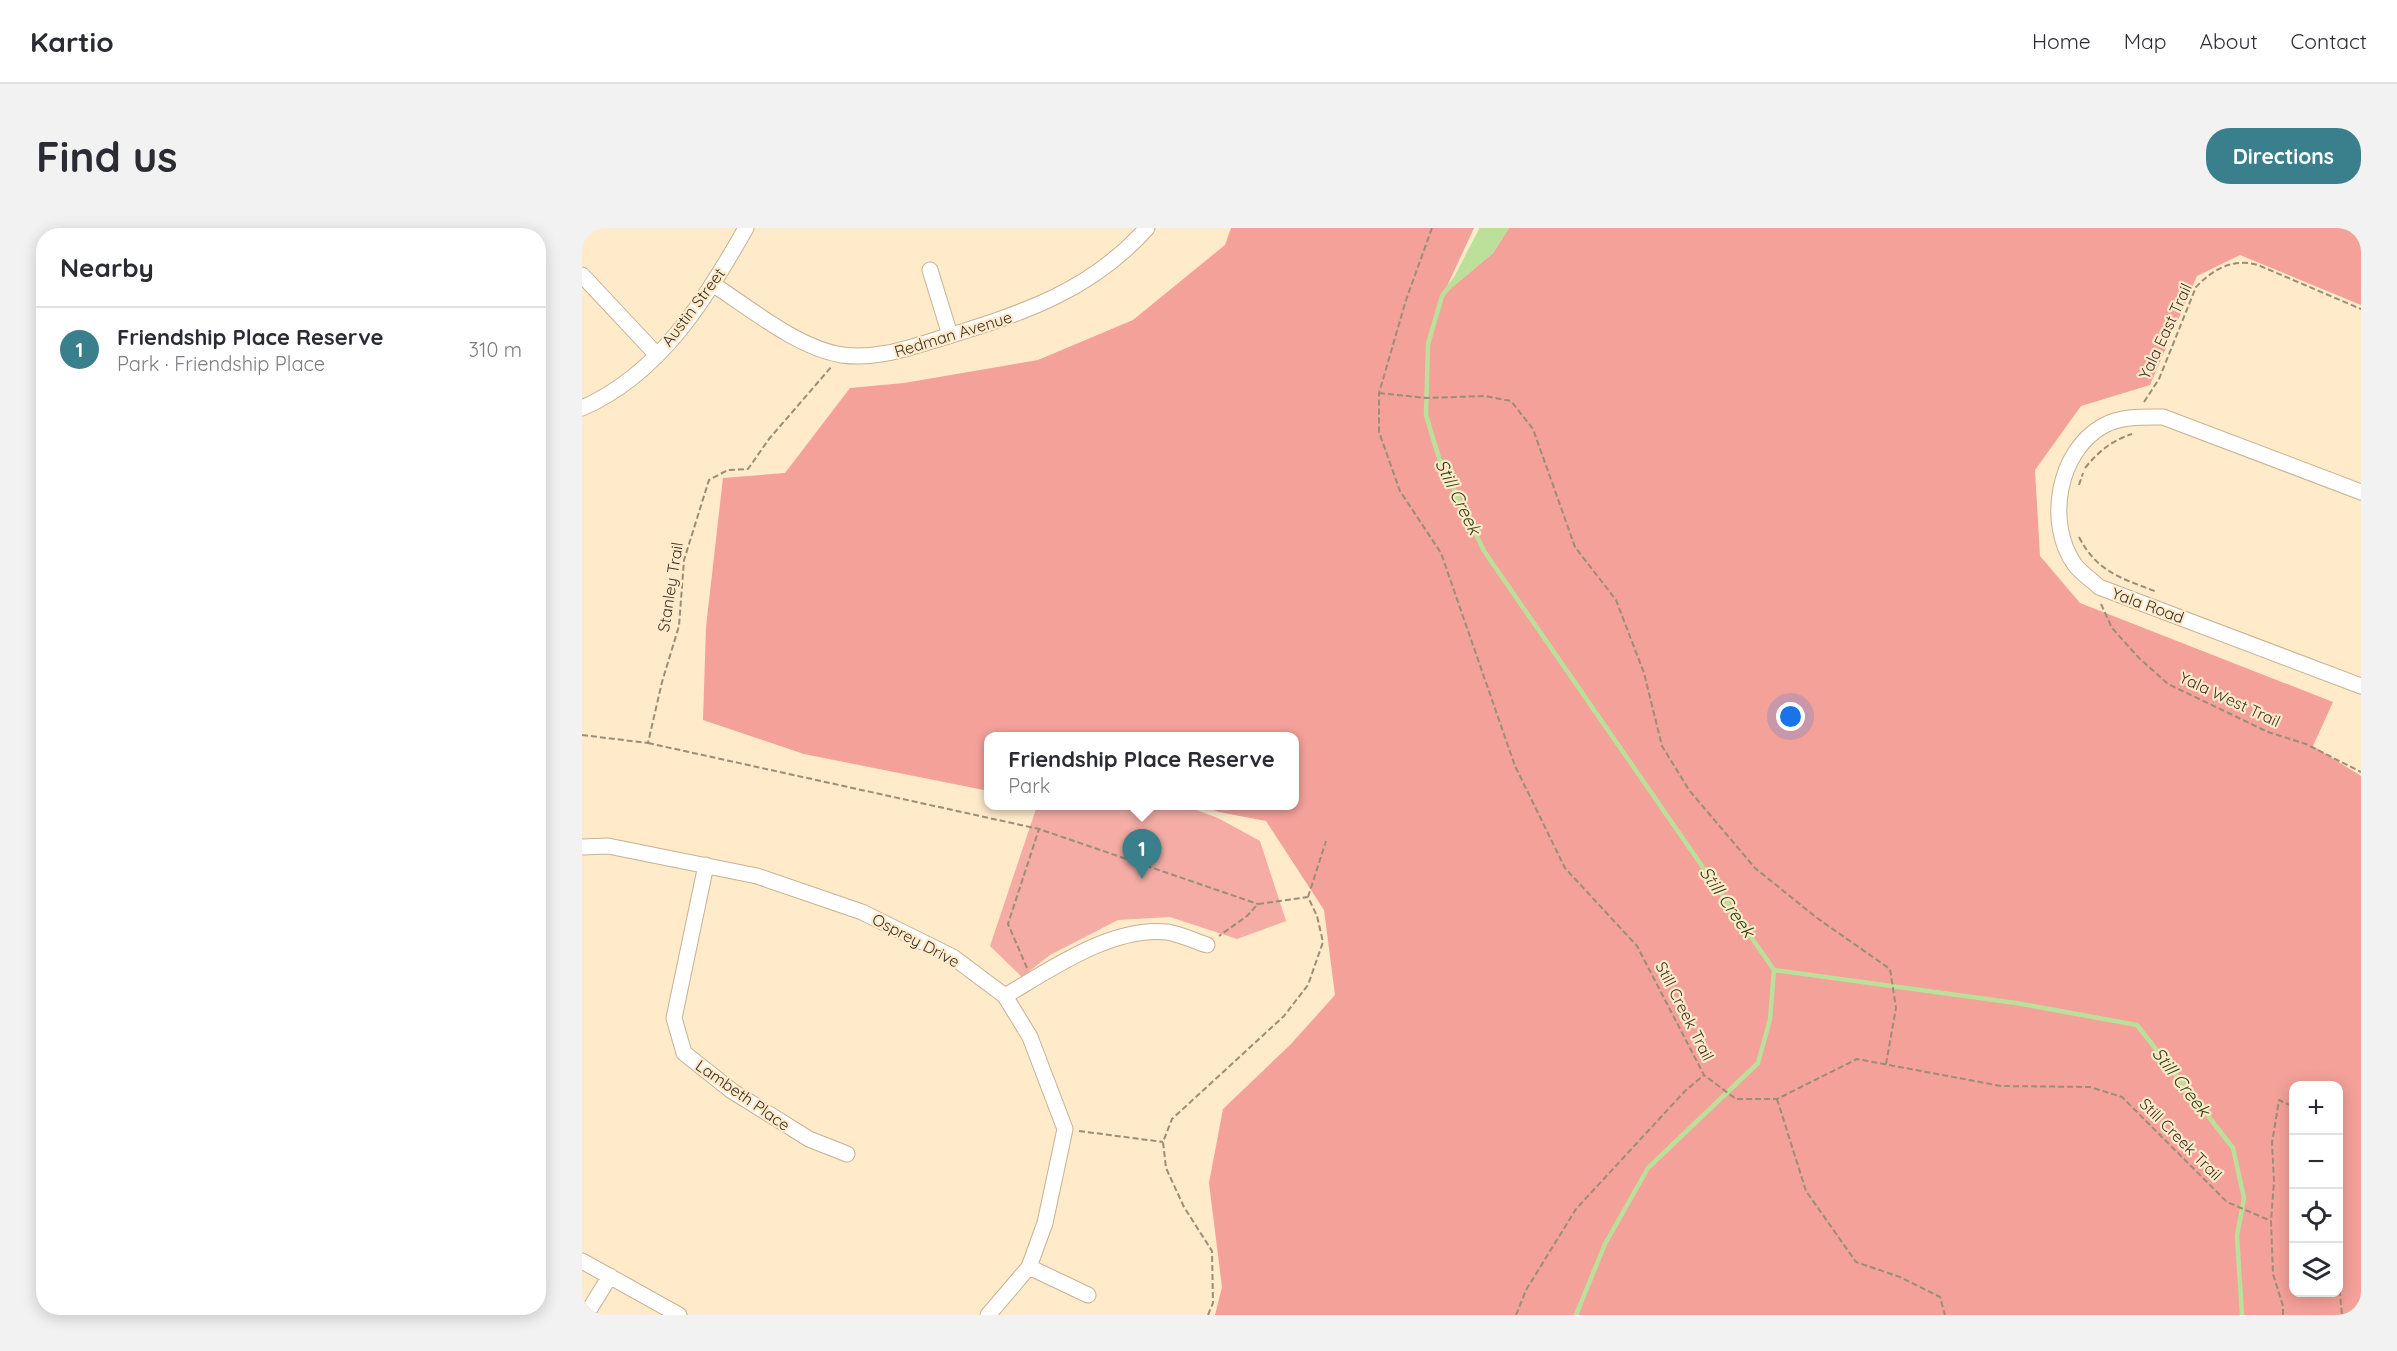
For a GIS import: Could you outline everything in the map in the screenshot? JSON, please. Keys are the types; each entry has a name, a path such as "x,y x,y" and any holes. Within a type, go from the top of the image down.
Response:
{"street":[{"name":"Austin Street","path":"582,408 635,375 657,355 687,322 714,285 746,228"},
{"name":"Redman Avenue","path":"714,285 808,345 841,355 891,353 1020,314 1061,295 1088,280 1131,246 1147,228"},
{"path":"930,270 950,335"},
{"name":"Austin Street","path":"582,275 657,355"},
{"name":"Yala Road","path":"2361,492 2163,417 2134,417 2104,425 2084,441 2066,465 2060,498 2061,533 2075,565 2099,587 2361,686"},
{"name":"Osprey Drive","path":"582,847 608,846 757,876 862,912 953,957 1005,996 1030,1037 1065,1129"},
{"name":"Lambeth Place","path":"706,865 674,1018 684,1053 732,1091 809,1139 847,1154"},
{"path":"1005,996 1124,934 1168,932 1207,945"},
{"path":"988,1315 1029,1267 1046,1223 1065,1129"},
{"path":"582,1261 679,1315"},
{"path":"1029,1267 1088,1295"},
{"path":"586,1315 610,1276"}],"path":[{"name":"Still Creek Trail","path":"1432,228 1406,300 1379,393 1379,432 1400,491 1441,553 1515,766 1565,868 1637,946 1704,1076 1734,1097 1777,1099 1857,1059 2001,1086 2090,1087 2122,1097 2227,1202 2271,1221"},
{"name":"Yala East Trail","path":"2134,417 2159,379 2196,287 2205,278 2231,263 2244,261 2258,265 2361,309"},
{"name":"Stanley Trail","path":"648,743 662,682 679,626 684,560 701,498 709,480 728,470 748,470 769,439 841,355"},
{"path":"1379,393 1426,398 1485,396 1511,400 1533,429 1575,547 1616,600 1644,673 1662,746 1689,790 1755,868 1817,918 1890,969 1896,1008 1886,1064"},
{"path":"2078,489 2084,470 2099,450 2117,439 2137,432"},
{"path":"2074,528 2089,556 2108,572 2163,594"},
{"name":"Yala West Trail","path":"2099,587 2102,604 2112,628 2139,658 2168,684 2268,732 2306,744 2361,772"},
{"path":"582,735 648,743 1039,829 1258,904 1308,897"},
{"path":"1032,980 1008,924 1039,829"},
{"path":"1208,1315 1213,1303 1212,1251 1184,1207 1166,1168 1163,1142 1172,1119 1284,1016 1308,985 1323,942 1317,916 1308,897 1326,841"},
{"path":"1207,945 1247,916 1258,904"},
{"path":"1516,1315 1526,1290 1576,1209 1657,1121 1704,1076"},
{"path":"1777,1099 1806,1191 1856,1262 1900,1277 1940,1297 1945,1315"},
{"path":"2283,1315 2283,1305 2273,1274 2272,1143 2278,1100 2289,1105"},
{"path":"1065,1129 1163,1142"},
{"path":"2340,1297 2342,1315"}],"shaded area":[{"path":"1231,228 1474,228 1443,295 1493,253 1509,228 2361,228 2361,305 2240,255 2197,276 2150,385 2081,406 2035,470 2040,556 2080,603 2333,702 2313,746 2361,776 2361,1315 1215,1315 1222,1287 1209,1183 1223,1109 1291,1044 1335,995 1324,910 1266,821 1213,810 1299,810 1299,732 984,732 984,790 804,754 703,720 706,627 723,478 785,473 850,388 904,383 1038,360 1133,320 1225,245"},
{"path":"1482,228 1509,228 1493,253 1442,296 1456,278"},
{"path":"1036,810 1197,810 1218,818 1260,841 1286,921 1237,939 1170,917 1118,920 1050,955 1022,977 990,946"}],"waterway":[{"name":"Still Creek","path":"1482,228 1456,278 1442,296 1428,344 1426,415 1439,458 1484,551 1774,970 2016,1003 2137,1025 2233,1148 2244,1198 2237,1236 2242,1315"},
{"path":"1576,1315 1605,1244 1648,1168 1758,1063 1770,1019 1774,970"}],"place":[{"name":"Friendship Place Reserve","path":"1142,879"}]}
